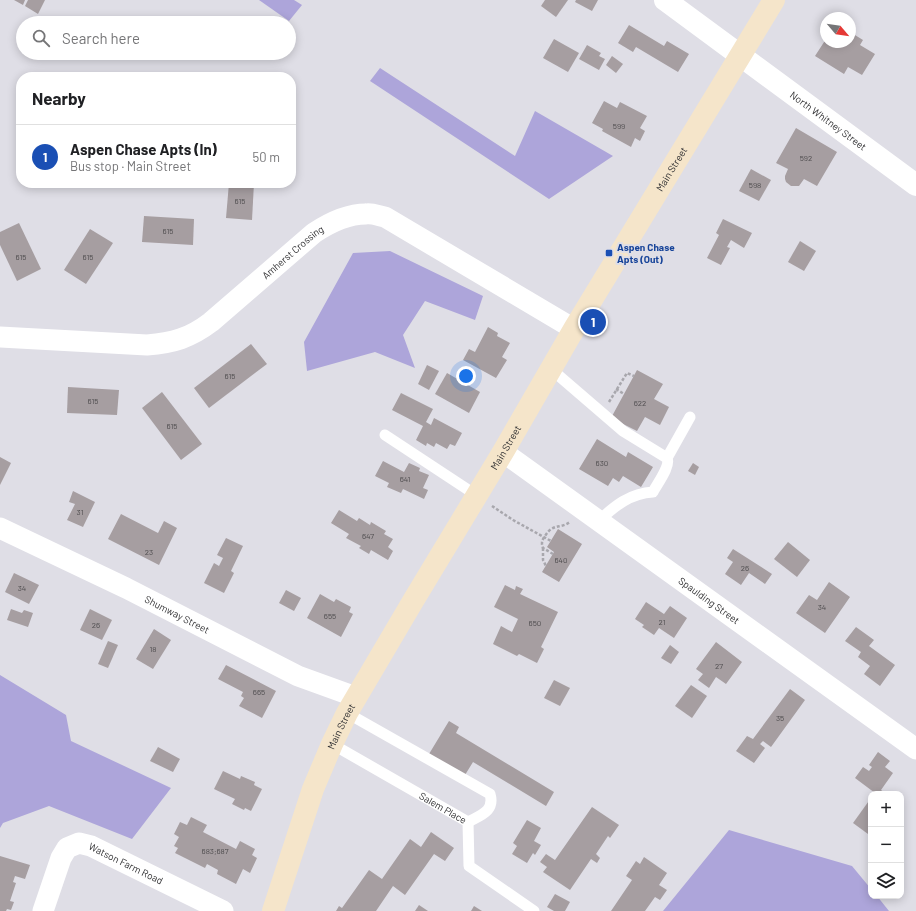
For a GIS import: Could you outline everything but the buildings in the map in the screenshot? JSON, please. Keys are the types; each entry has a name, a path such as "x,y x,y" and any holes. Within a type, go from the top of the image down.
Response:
{"main road":[{"name":"Main Street","path":"272,911 313,789 332,744 352,705 503,452 574,329 774,0"}],"street":[{"name":"North Whitney Street","path":"665,0 916,185"},
{"name":"Amherst Crossing","path":"0,337 147,346 177,341 200,330 211,322 314,233 326,225 344,218 367,214 385,217 574,329"},
{"name":"Spaulding Street","path":"503,452 916,749"},
{"name":"Shumway Street","path":"0,528 187,619 352,705"},
{"name":"Watson Farm Road","path":"43,911 61,858 67,848 79,843 91,846 223,911"}],"lane":[{"path":"551,369 622,431 667,458"},
{"path":"592,516 609,511 635,495 644,492 653,492 668,466 667,458 690,418"},
{"path":"385,434 476,496"},
{"path":"352,705 490,794 492,801 489,810 468,822"},
{"name":"Salem Place","path":"332,744 468,822 469,866 534,911"}],"path":[{"path":"601,414 626,373 634,376"},
{"path":"616,389 624,394"},
{"path":"476,496 513,520 551,541"},
{"path":"546,566 543,560 542,541 548,530 592,516"},
{"path":"543,548 553,554"}],"shaded area":[{"path":"259,0 294,0 302,5 293,16 282,16"},
{"path":"380,68 515,156 535,111 613,156 549,199 370,81"},
{"path":"390,251 483,296 475,320 425,301 403,335 415,368 375,352 307,371 304,342 353,253"},
{"path":"0,675 66,715 71,741 171,788 132,839 49,806 3,823 0,828"},
{"path":"729,830 852,866 868,885 868,899 879,899 889,911 663,911"}],"place":[{"name":"Aspen Chase Apts (Out)","path":"609,253"},
{"name":"Aspen Chase Apts (In)","path":"593,322"}]}
